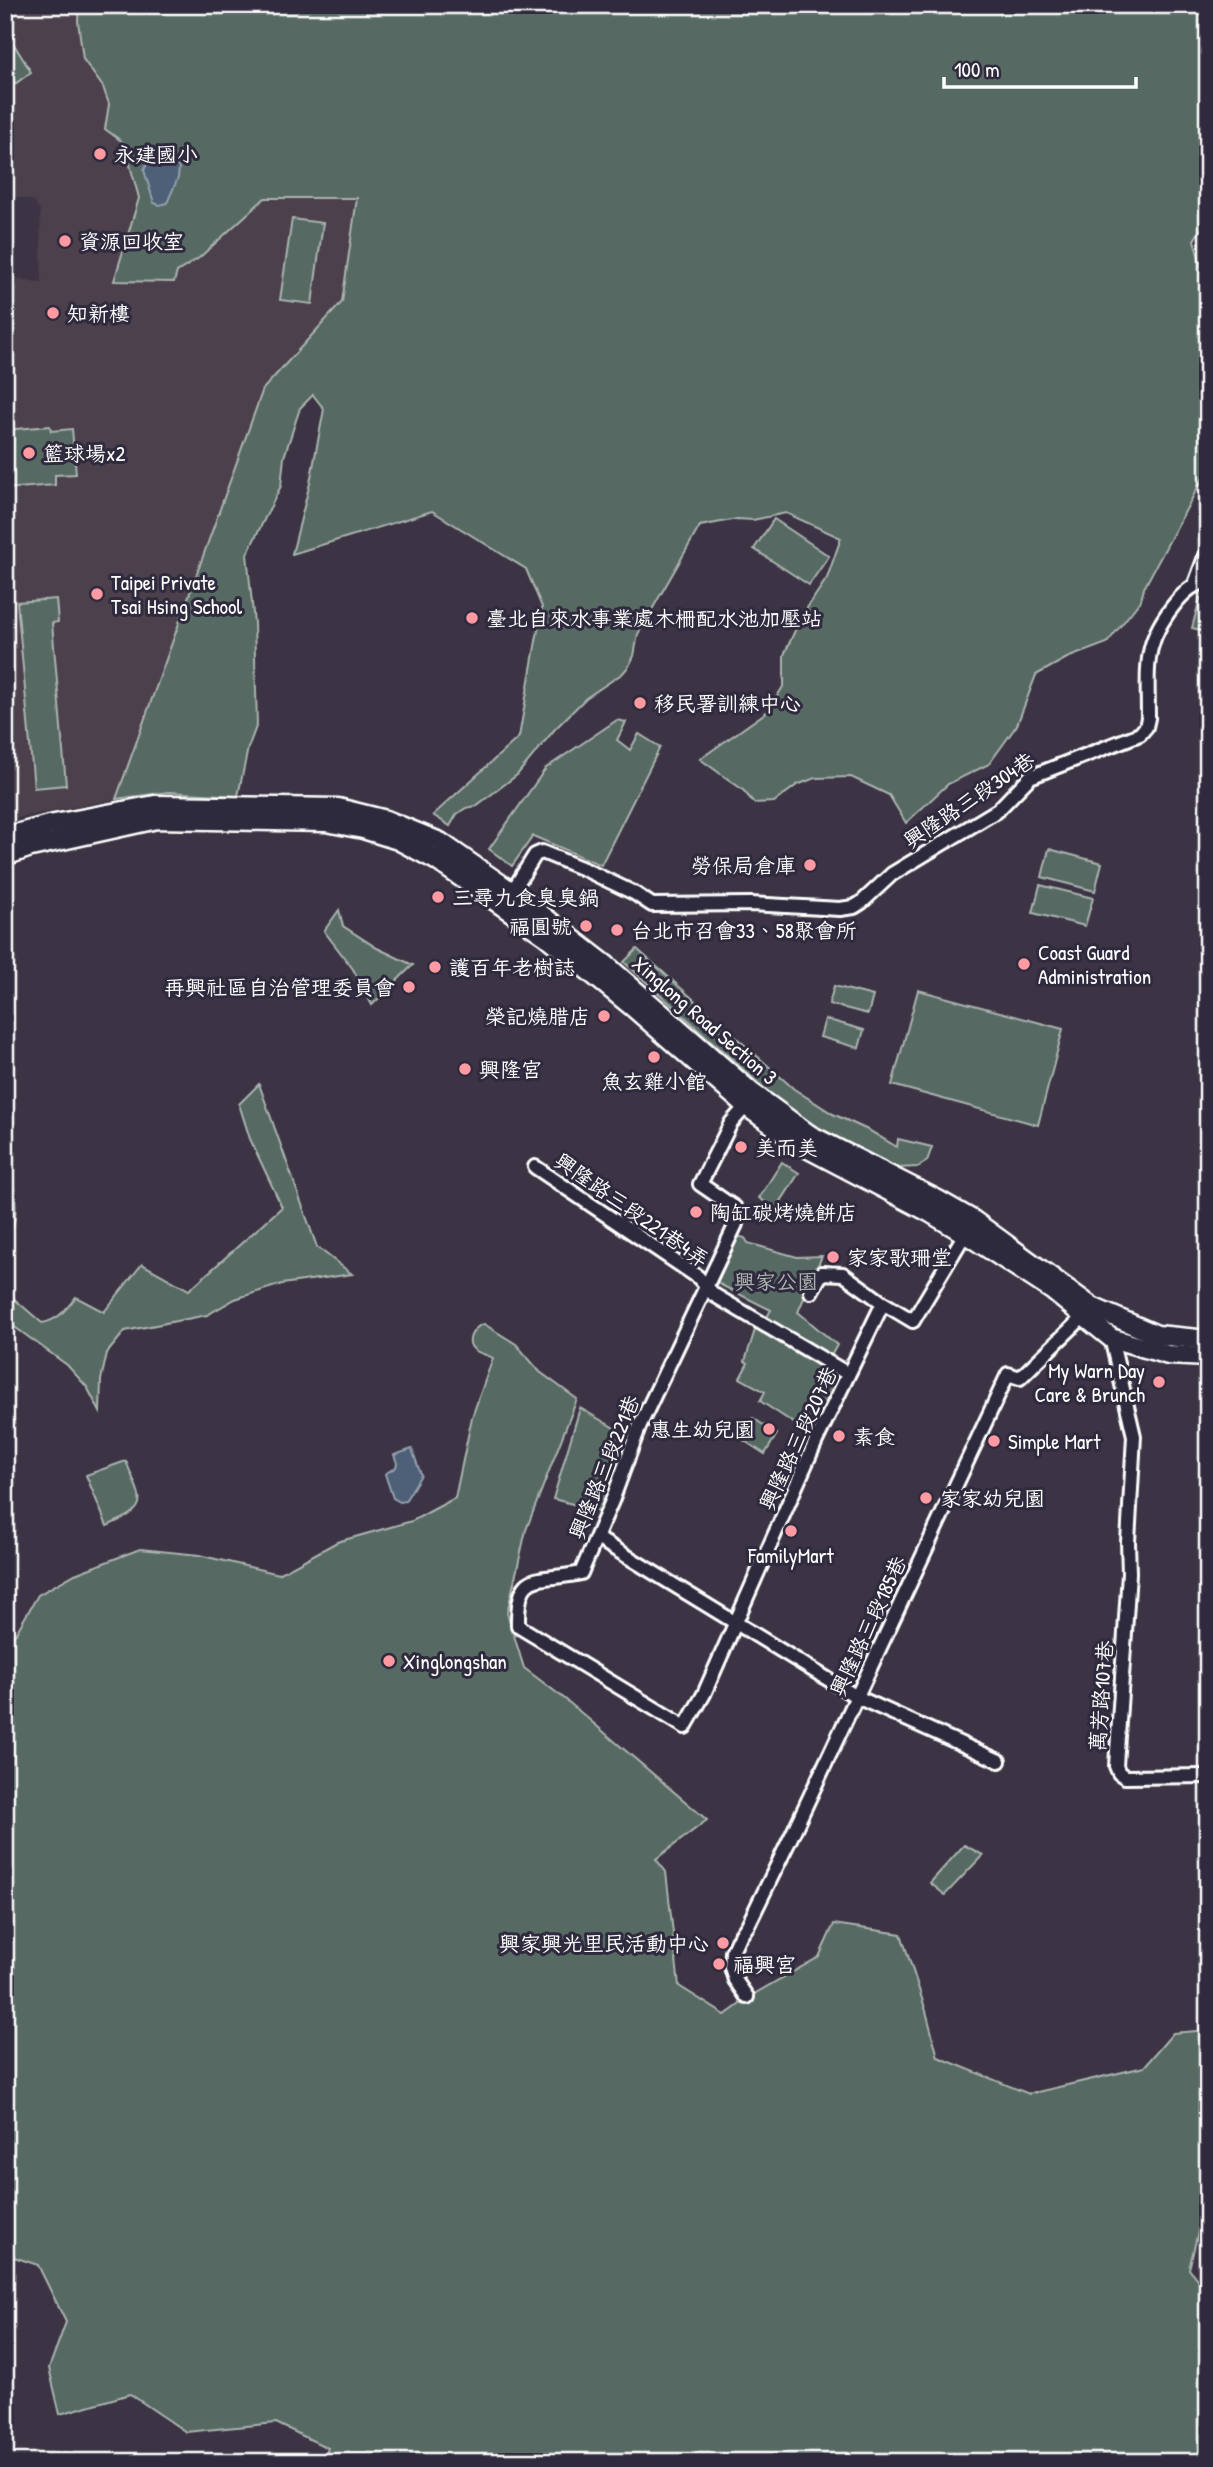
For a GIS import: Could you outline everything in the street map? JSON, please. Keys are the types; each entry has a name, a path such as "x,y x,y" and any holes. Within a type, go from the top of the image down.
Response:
{"main road":[{"name":"Xinglong Road Section 3","path":"156,812 338,808 386,820 440,842 512,892 606,964 784,1119 969,1227 1088,1312 1111,1338 1168,1355 1208,1357"},
{"name":"Xinglong Road Section 3","path":"156,812 326,822 363,829 398,840 436,860 546,936 634,1008 746,1106 801,1145 929,1212 969,1227"},
{"path":"5,837 49,825 156,812"},
{"path":"5,856 156,812"},
{"name":"Xinglong Road Section 3","path":"1088,1312 1157,1335 1208,1340"}],"street":[{"name":"興隆路三段304巷","path":"512,892 535,855 542,852 634,893 652,905 751,904 840,909 854,907 892,874 998,810 1030,777 1140,734 1146,727 1148,718 1148,661 1152,640 1162,620 1185,592 1201,583 1208,549"},
{"path":"485,893 512,892"},
{"name":"興隆路三段221巷","path":"685,1727 518,1626 521,1591 537,1577 580,1573 597,1538 640,1425 736,1224 736,1208 700,1184 731,1123 746,1106"},
{"name":"興隆路三段221巷4弄","path":"535,1167 698,1277 707,1286"},
{"path":"811,1292 822,1273 843,1274 913,1321 969,1227"},
{"path":"707,1286 714,1295 848,1374"},
{"name":"興隆路三段207巷","path":"685,1727 704,1694 848,1374 883,1303"},
{"name":"興隆路三段185巷","path":"747,1997 733,1973 732,1952 786,1847 1008,1374 1020,1378 1088,1312"},
{"name":"萬芳路107巷","path":"1111,1338 1134,1436 1129,1573 1116,1766 1119,1773 1125,1777 1208,1776"},
{"path":"597,1538 857,1697 999,1760"}],"shaded area":[{"name":"Taipei Private Tsai Hsing School","path":"5,5 79,5 78,21 83,59 103,87 112,113 158,103 176,71 188,70 133,219 114,281 177,272 199,258 265,198 358,198 342,302 263,389 116,799 5,820 5,277 42,283 40,211 34,201 5,194"}],"green space":[{"path":"79,5 1208,5 1208,218 1194,240 1208,290 1208,477 1204,476 1144,588 1141,600 1107,643 1067,658 1036,675 1017,725 989,764 948,784 906,823 889,795 851,777 815,778 797,785 774,802 754,803 743,790 700,759 768,711 784,685 784,655 801,617 827,578 841,538 786,513 700,526 638,634 634,656 629,666 586,698 555,729 517,775 476,806 457,814 450,826 433,815 519,737 542,607 526,569 432,511 292,554 310,483 324,409 313,395 300,408 284,457 281,486 247,554 254,623 257,724 248,748 238,796 168,792 116,799 263,389 342,302 357,198 265,198 199,258 177,272 174,282 114,281 139,198 124,143 105,129 109,104 103,87 83,59 78,21"},
{"path":"5,30 31,72 15,84 5,70"},
{"path":"292,219 323,223 312,304 280,300"},
{"name":"籃球場x2","path":"50,426 51,431 72,429 76,474 55,475 55,485 5,489 5,430"},
{"path":"774,519 829,556 809,585 754,549"},
{"path":"1200,598 1208,600 1208,632 1192,628"},
{"path":"56,599 58,622 52,623 66,785 34,788 17,602"},
{"path":"617,720 626,722 617,740 630,750 639,734 660,747 601,865 533,836 512,866 489,849 546,768"},
{"path":"1049,849 1102,863 1095,891 1042,877"},
{"path":"1040,885 1093,898 1085,926 1033,913"},
{"path":"339,910 343,926 377,948 413,965 372,1005 353,969 324,931"},
{"path":"637,949 794,1089 833,1114 897,1147 898,1139 932,1147 927,1161 918,1167 898,1168 808,1122 767,1091 624,962"},
{"path":"834,986 873,996 868,1014 829,1004"},
{"path":"918,990 1063,1029 1038,1125 892,1085"},
{"path":"825,1019 864,1030 859,1048 820,1037"},
{"path":"259,1084 317,1247 352,1274 282,1284 235,1299 207,1315 125,1331 107,1353 101,1380 100,1412 87,1387 67,1365 5,1320 5,1291 42,1323 58,1317 76,1297 104,1312 142,1264 189,1290 282,1207 250,1139 239,1104"},
{"path":"5,1153 14,1187 15,1211 11,1233 5,1243"},
{"path":"782,1162 799,1173 776,1209 759,1198"},
{"name":"興家公園","path":"737,1236 745,1238 748,1243 797,1257 822,1256 798,1312 837,1345 830,1358 783,1332 767,1317 771,1310 717,1283"},
{"path":"484,1324 516,1344 540,1372 577,1399 526,1530 507,1613 524,1668 565,1699 707,1820 656,1859 666,1872 679,1986 725,2015 754,1994 819,1957 834,1924 901,1934 938,2057 1029,2094 1144,2067 1173,2033 1208,2030 1208,2191 1189,2269 1208,2293 1208,2462 323,2462 328,2448 276,2423 186,2432 130,2394 60,2414 49,2368 66,2322 38,2265 5,2254 5,1645 16,1633 38,1595 75,1574 140,1549 199,1555 279,1574 337,1542 412,1521 455,1498 472,1417 493,1358 476,1351 470,1344 473,1332"},
{"name":"興家公園","path":"756,1327 840,1375 812,1435 760,1401 765,1392 740,1378 748,1363 745,1361"},
{"path":"580,1408 628,1436 600,1511 553,1499"},
{"path":"753,1418 777,1434 765,1454 740,1438"},
{"path":"126,1461 139,1495 139,1502 131,1513 107,1526 86,1475"},
{"path":"964,1845 983,1855 945,1895 930,1883"}],"water":[{"path":"162,156 174,161 179,168 178,178 167,203 160,205 154,203 144,170 149,160"},
{"path":"412,1449 421,1475 405,1501 400,1502 393,1498 385,1474 396,1467 394,1455"}],"place":[{"name":"永建國小","path":"100,154"},
{"name":"資源回收室","path":"65,241"},
{"name":"知新樓","path":"53,313"},
{"name":"籃球場x2","path":"29,453"},
{"name":"Taipei Private Tsai Hsing School","path":"97,594"},
{"name":"臺北自來水事業處木柵配水池加壓站","path":"472,618"},
{"name":"移民署訓練中心","path":"640,703"},
{"name":"勞保局倉庫","path":"810,865"},
{"name":"三尋九食臭臭鍋","path":"438,897"},
{"name":"福圓號","path":"586,926"},
{"name":"台北市召會33、58聚會所","path":"617,930"},
{"name":"Coast Guard Administration","path":"1024,964"},
{"name":"護百年老樹誌","path":"435,967"},
{"name":"再興社區自治管理委員會","path":"409,987"},
{"name":"榮記燒腊店","path":"604,1016"},
{"name":"魚玄雞小館","path":"654,1057"},
{"name":"興隆宮","path":"465,1069"},
{"name":"美而美","path":"741,1147"},
{"name":"陶缸碳烤燒餅店","path":"696,1212"},
{"name":"家家歌珊堂","path":"833,1257"},
{"name":"My Warn Day Care & Brunch","path":"1159,1382"},
{"name":"惠生幼兒園","path":"769,1429"},
{"name":"素食","path":"839,1436"},
{"name":"Simple Mart","path":"994,1441"},
{"name":"家家幼兒園","path":"926,1498"},
{"name":"FamilyMart","path":"791,1531"},
{"name":"Xinglongshan","path":"389,1661"},
{"name":"興家興光里民活動中心","path":"723,1943"},
{"name":"福興宮","path":"719,1964"}]}
